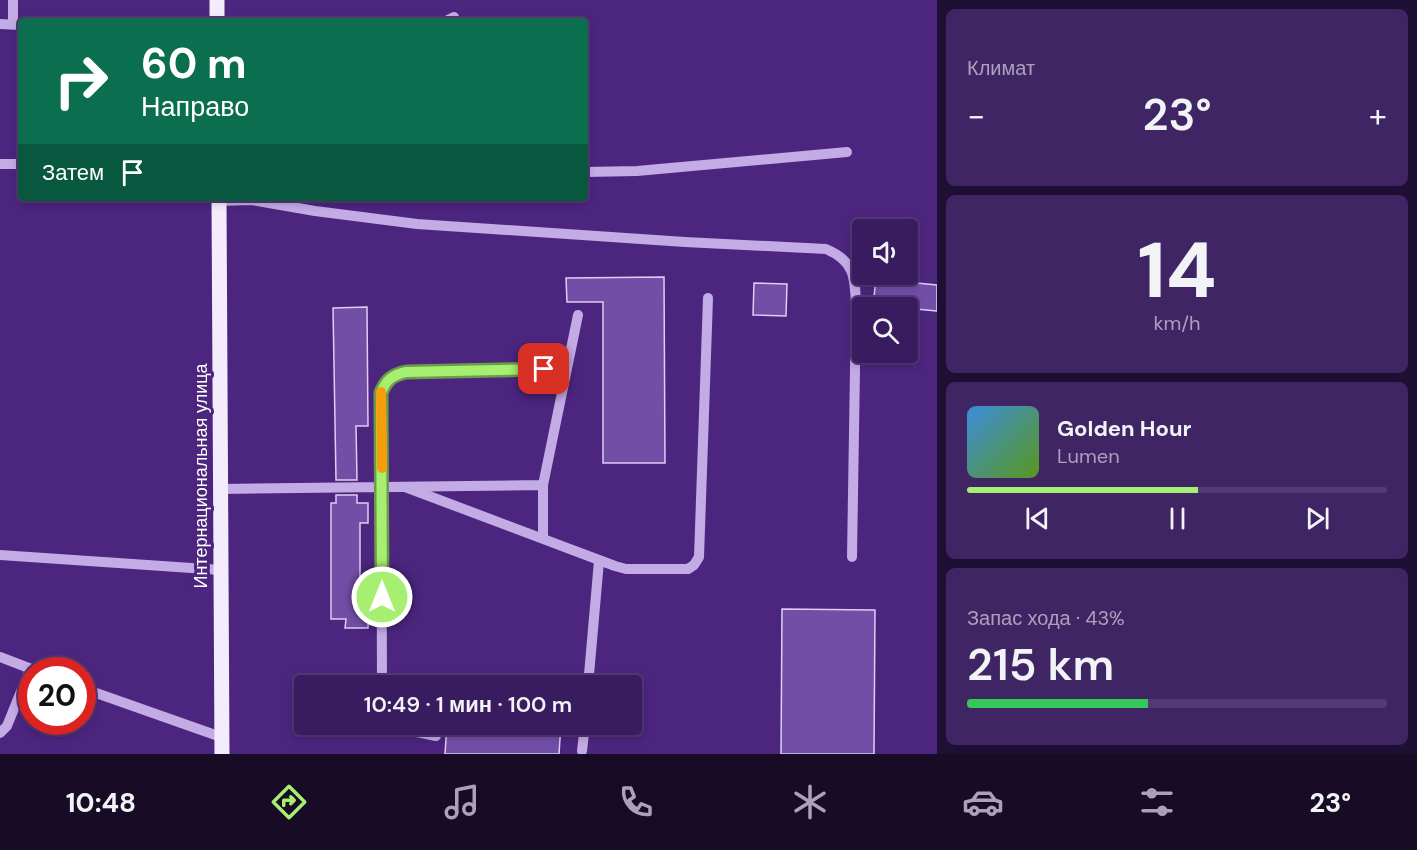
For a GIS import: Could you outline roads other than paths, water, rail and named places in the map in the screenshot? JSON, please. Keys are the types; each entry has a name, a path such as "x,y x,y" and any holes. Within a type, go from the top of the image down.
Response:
{"main road":[{"path":"217,0 217,18"},
{"name":"Интернациональная улица","path":"219,201 222,754"}],"lane":[{"path":"0,24 17,25 13,0"},
{"path":"588,172 637,171 847,152"},
{"path":"0,164 18,164"},
{"path":"263,201 315,211 417,224 826,249 839,255 851,267 855,283 856,306 852,556"},
{"path":"405,487 599,561 626,569 688,569 699,557 708,298"},
{"path":"543,539 543,485 578,315"},
{"path":"382,675 381,393 386,382 395,374 406,372 567,369"},
{"path":"220,489 543,485"},
{"path":"0,555 221,570"},
{"path":"589,675 599,561"},
{"path":"0,657 18,664"},
{"path":"96,693 222,737"},
{"path":"0,733 6,726 18,700"},
{"path":"431,735 436,736"},
{"path":"582,750 584,735"}]}
